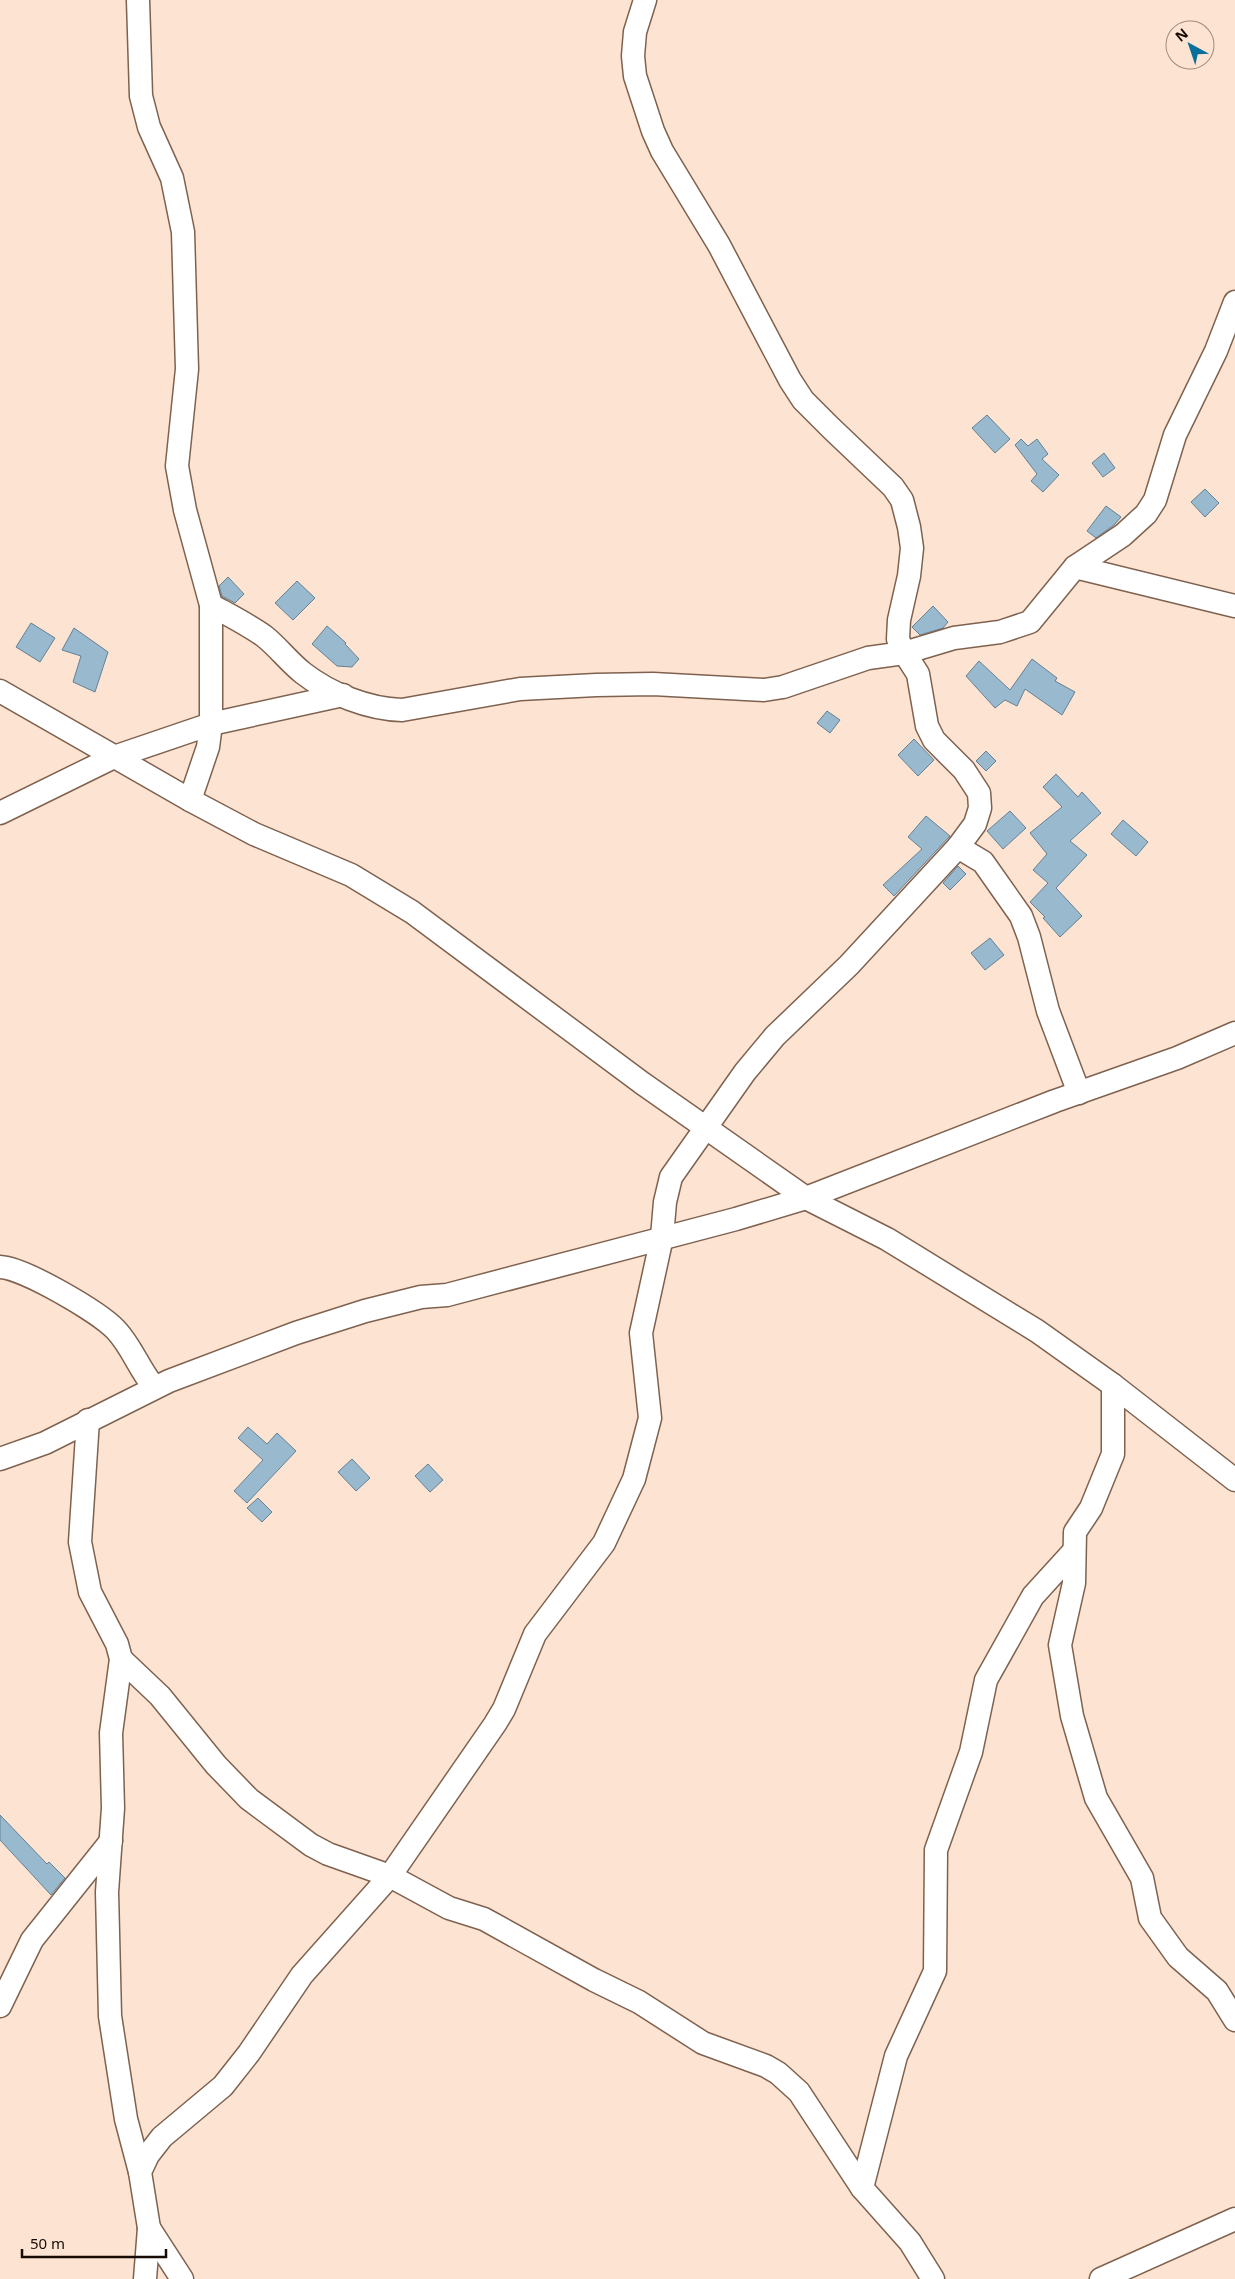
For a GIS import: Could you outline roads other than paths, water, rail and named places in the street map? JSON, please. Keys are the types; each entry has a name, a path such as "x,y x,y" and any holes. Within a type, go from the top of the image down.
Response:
{"street":[{"path":"138,0 141,96 149,126 172,178 183,232 187,369 177,466 185,510 211,605 211,724 208,747 190,800"},
{"path":"140,2172 148,2155 162,2138 223,2086 249,2053 302,1975 390,1876 504,1709 535,1634 608,1537 634,1480 648,1434 650,1418 641,1333 662,1237 665,1202 671,1177 744,1072 775,1036 849,965 958,847 975,824 980,808 979,793 964,770 934,740 926,726 918,674 898,639 899,620 909,576 912,548 902,500 893,487 803,400 790,380 704,217 662,151 635,76 633,56 635,32 645,0"},
{"path":"211,605 242,621 265,637 302,673 343,695 371,707 402,710 520,689 596,684 652,684 764,690 783,687 868,658 904,652 948,639 1000,632 1022,626 1030,622 1075,567 1122,535 1146,514 1155,500 1175,435 1216,351 1235,302"},
{"path":"1075,567 1235,606"},
{"path":"0,691 190,800 254,834 351,875 374,887 412,912 705,1127 806,1198 887,1238 1037,1331 1113,1385 1235,1480"},
{"path":"0,813 114,757 211,724 343,695"},
{"path":"975,824 983,862 1021,916 1029,937 1048,1011 1079,1092"},
{"path":"958,847 983,862"},
{"path":"0,1459 45,1443 154,1387 340,1318 416,1298 447,1296 662,1237 736,1219 806,1198 1079,1092 1177,1058 1235,1033"},
{"path":"0,1267 28,1275 105,1320 124,1340 138,1366 154,1387"},
{"path":"1113,1385 1113,1454 1091,1508 1075,1532 1074,1582 1060,1645 1072,1716 1096,1798 1142,1878 1150,1918 1178,1957 1217,1991 1235,2020"},
{"path":"88,1420 80,1542 90,1592 114,1637 121,1659 111,1733 111,1841 107,1892 110,2016 126,2119 140,2172 149,2228 145,2279"},
{"path":"862,2188 896,2056 935,1971 936,1850 972,1752 986,1680 1033,1596 1074,1551"},
{"path":"121,1659 160,1696 216,1765 249,1799 278,1822 328,1854 390,1876 429,1899 484,1919 594,1980 639,2002 703,2043 778,2073 799,2092 862,2188 914,2248 933,2279"},
{"path":"0,2006 32,1940 111,1841"},
{"path":"1101,2279 1235,2219"},
{"path":"149,2228 182,2279"}]}
